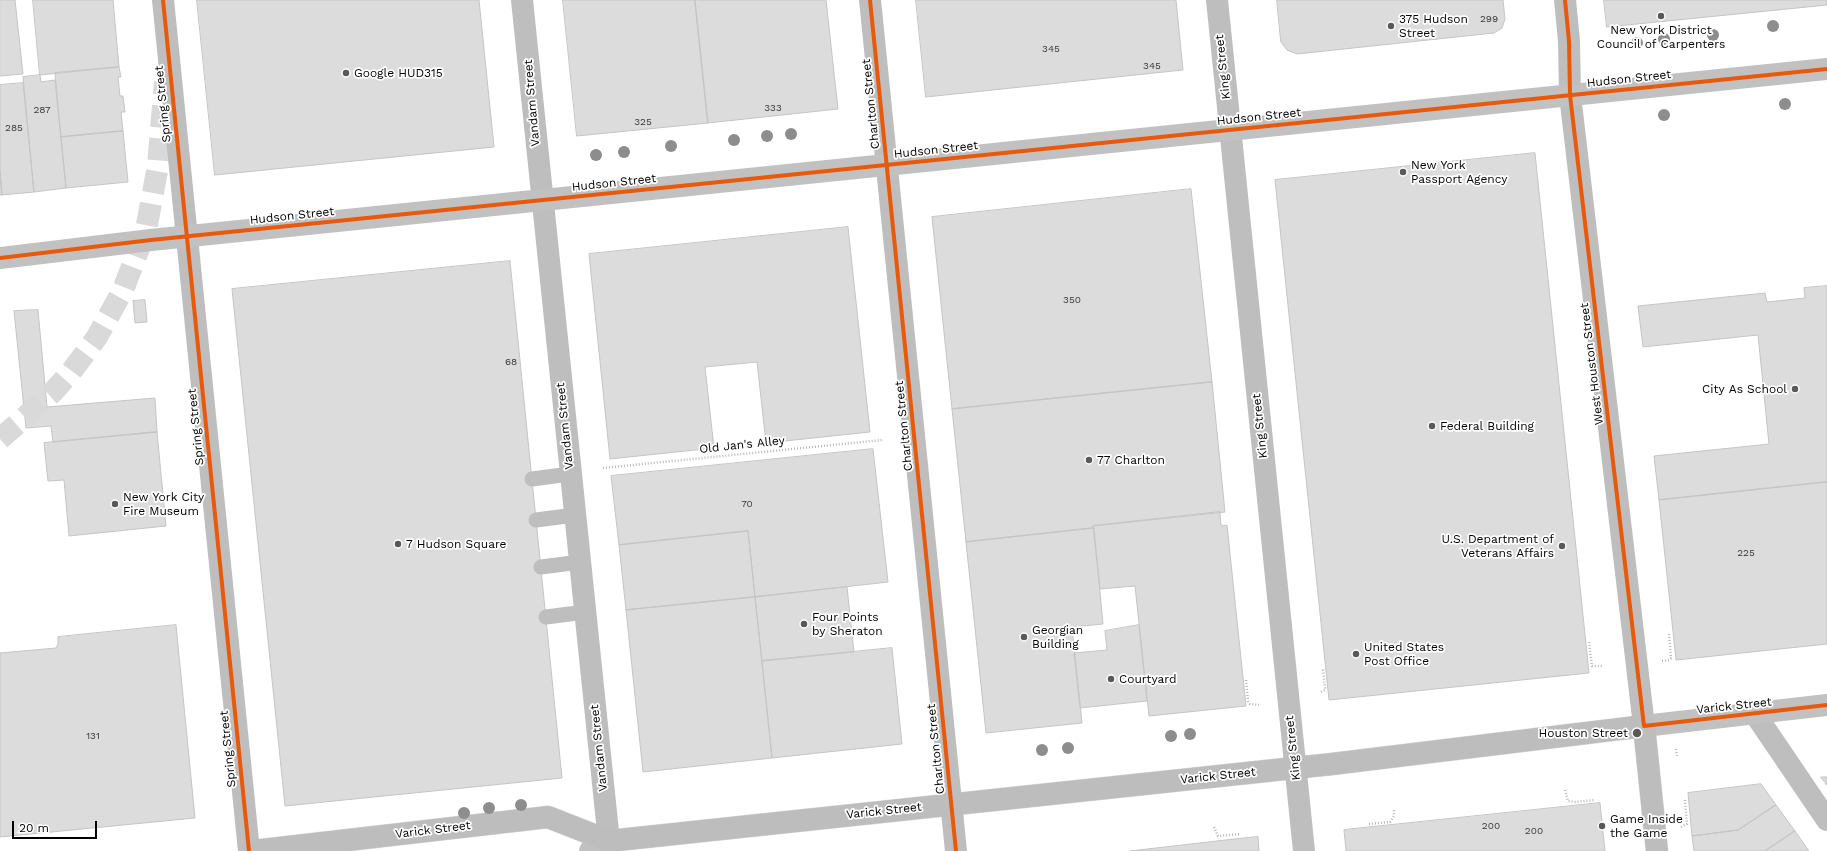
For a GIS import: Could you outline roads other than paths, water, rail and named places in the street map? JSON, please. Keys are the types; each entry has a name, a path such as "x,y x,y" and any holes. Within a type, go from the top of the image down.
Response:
{"main road":[{"name":"Hudson Street","path":"0,258 542,200 1827,69"},
{"name":"Varick Street","path":"253,851 548,817 603,848 951,804 1295,768 1827,705"},
{"name":"West Houston Street","path":"1644,726 1657,851"}],"street":[{"name":"Spring Street","path":"163,0 249,851"},
{"name":"Vandam Street","path":"522,0 585,612 603,848"},
{"name":"Charlton Street","path":"870,0 888,165 956,851"},
{"name":"King Street","path":"1217,0 1304,851"},
{"name":"West Houston Street","path":"1565,0 1569,41 1570,95 1644,726"},
{"path":"1755,714 1827,820"}],"lane":[{"path":"532,479 570,474"},
{"path":"536,520 575,515"},
{"path":"541,567 580,562"},
{"path":"546,617 585,612"}],"tunnel":[{"path":"0,439 52,393 71,372 97,337 123,290 146,230 158,166 165,82"}],"place":[{"name":"New York District Council of Carpenters","path":"1661,16"},
{"name":"375 Hudson Street","path":"1391,26"},
{"name":"Google HUD315","path":"346,73"},
{"name":"New York Passport Agency","path":"1403,172"},
{"name":"City As School","path":"1795,389"},
{"name":"Federal Building","path":"1432,426"},
{"name":"77 Charlton","path":"1089,460"},
{"name":"New York City Fire Museum","path":"115,504"},
{"name":"7 Hudson Square","path":"398,544"},
{"name":"U.S. Department of Veterans Affairs","path":"1562,546"},
{"name":"Four Points by Sheraton","path":"804,624"},
{"name":"Georgian Building","path":"1024,637"},
{"name":"United States Post Office","path":"1356,654"},
{"name":"Courtyard","path":"1111,679"},
{"name":"Houston Street","path":"1637,733"},
{"name":"Game Inside the Game","path":"1602,826"}]}
